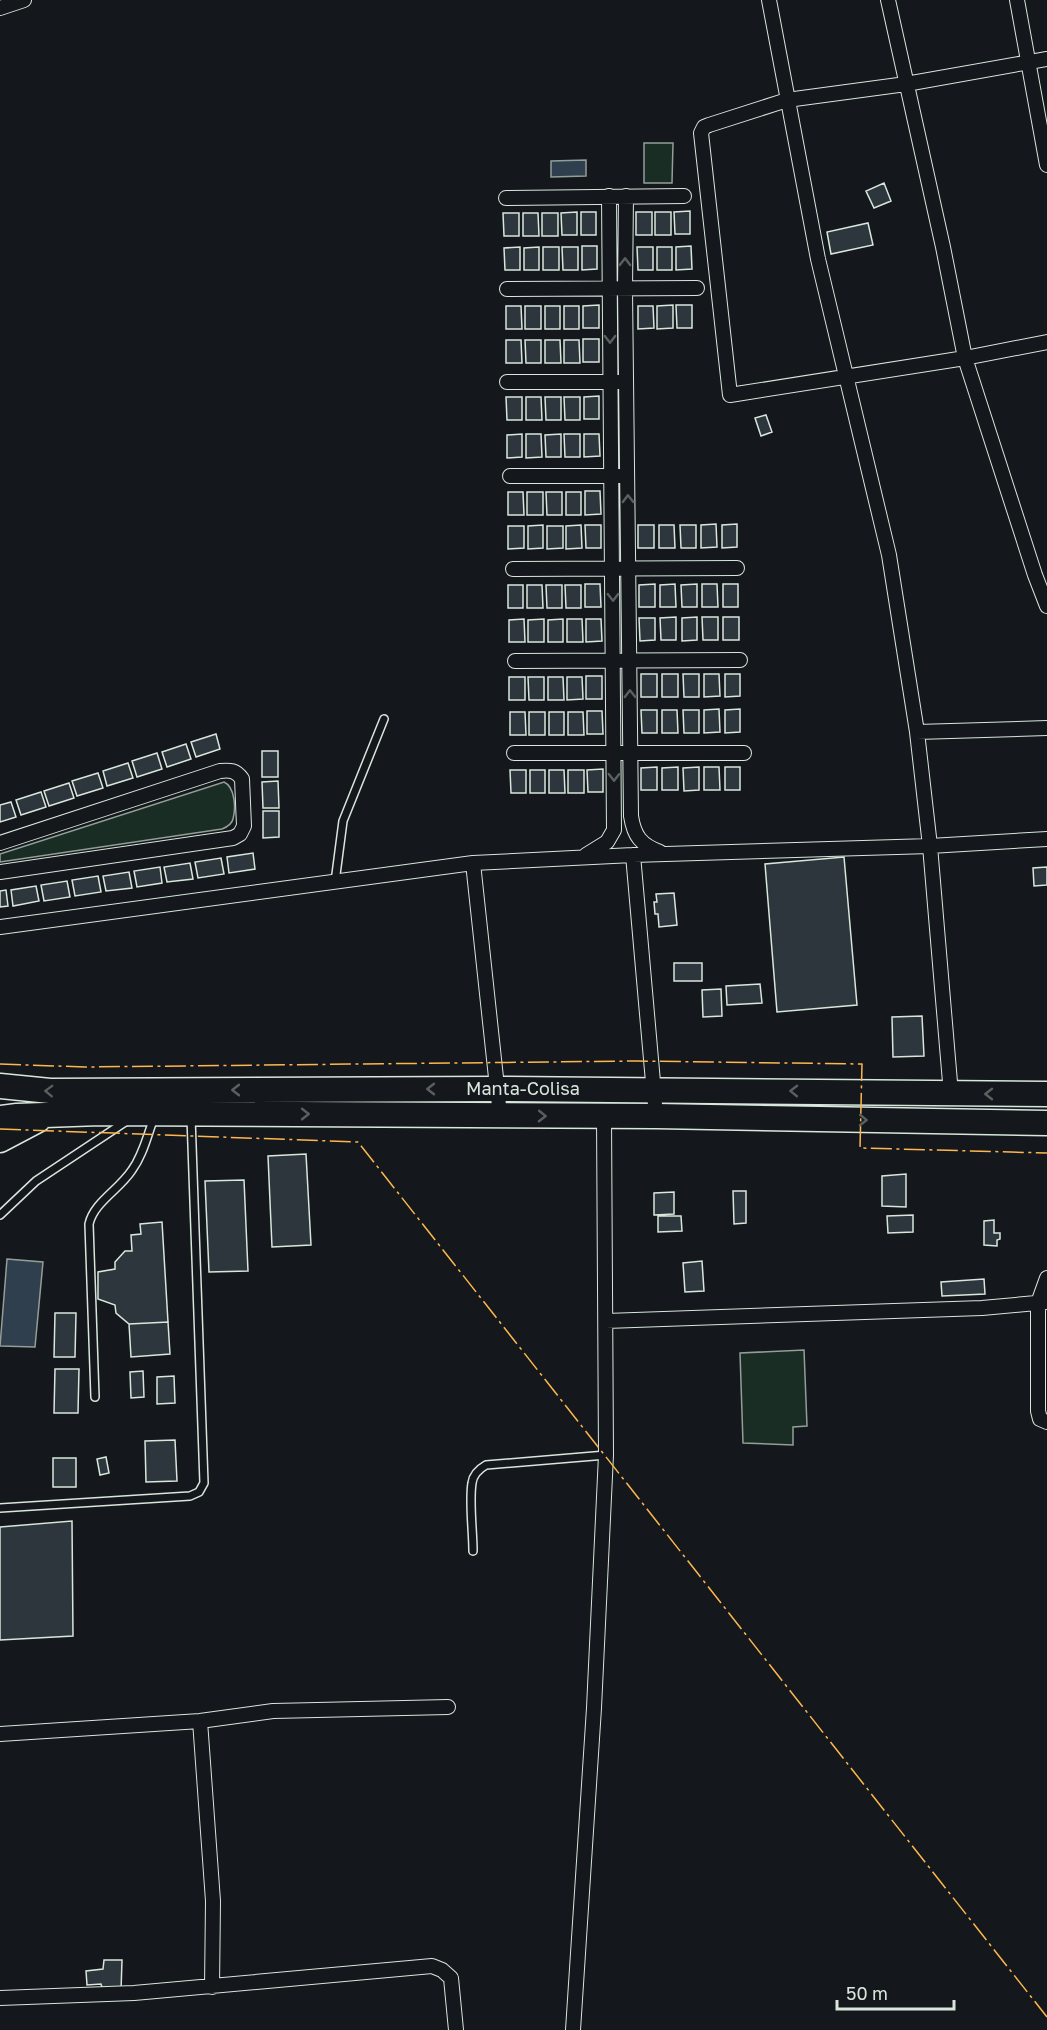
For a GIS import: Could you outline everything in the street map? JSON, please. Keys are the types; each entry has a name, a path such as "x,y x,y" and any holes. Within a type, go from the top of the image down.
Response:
{"highway":[{"name":"Manta-Colisa","path":"0,1086 50,1091 654,1089 1047,1094"},
{"name":"Manta-Colisa","path":"0,1118 51,1114 191,1113 656,1116 1047,1123"},
{"path":"0,1140 51,1114"}],"street":[{"path":"0,8 24,0"},
{"path":"769,0 818,259 889,555 917,732 930,846 951,1094"},
{"path":"888,0 965,358 1047,606"},
{"path":"1017,0 1047,165"},
{"path":"1047,59 906,84 788,100 709,125 704,127 701,133 730,394 965,358 1047,342"},
{"path":"582,857 603,846 612,836 614,812 609,196"},
{"path":"626,196 625,290 632,812 633,827 641,842 666,854"},
{"path":"506,198 684,196"},
{"path":"507,290 697,288"},
{"path":"507,382 626,382"},
{"path":"510,476 627,476"},
{"path":"513,569 737,568"},
{"path":"515,661 740,660"},
{"path":"917,732 1047,728"},
{"path":"514,753 744,753"},
{"path":"0,843 220,771 231,771 238,774 242,780 244,825 240,834 233,838 0,872"},
{"path":"614,812 632,812"},
{"path":"0,927 473,863 633,855 930,846 1047,839"},
{"path":"633,855 656,1116"},
{"path":"473,863 500,1115"},
{"path":"573,2030 594,1708 606,1455 604,1117"},
{"path":"1047,1278 1043,1302 1038,1412 1040,1419 1047,1422"},
{"path":"606,1321 982,1308 1043,1302"},
{"path":"0,1734 200,1721 273,1711 448,1707"},
{"path":"200,1721 213,1901 212,1987"},
{"path":"0,1998 134,1993 432,1966 442,1970 451,1978 456,2030"}],"lane":[{"path":"335,883 343,821 384,719"},
{"path":"0,1215 36,1181 147,1113"},
{"path":"95,1397 89,1224 91,1213 118,1188 138,1160 147,1113"},
{"path":"0,1508 190,1496 199,1492 204,1483 191,1113"},
{"path":"473,1551 471,1484 481,1468 486,1465 606,1455"}],"green space":[{"path":"644,143 673,143 672,183 644,183"},
{"path":"224,782 230,788 234,798 234,809 232,822 222,829 0,862 0,854"},
{"path":"804,1350 807,1426 793,1427 793,1445 743,1443 740,1353"}],"water":[{"path":"586,160 586,176 551,177 551,161"},
{"path":"7,1259 43,1262 35,1347 0,1346"}],"building":[{"path":"884,183 891,201 874,208 866,191"},
{"path":"690,211 690,234 675,234 674,212"},
{"path":"577,212 577,235 562,235 561,213"},
{"path":"581,212 596,212 596,235 581,235"},
{"path":"636,212 652,212 652,235 636,235"},
{"path":"655,212 671,212 671,235 655,235"},
{"path":"503,213 519,213 519,236 504,236"},
{"path":"523,213 538,213 539,236 523,236"},
{"path":"542,213 558,213 558,236 542,236"},
{"path":"868,223 873,245 831,254 827,232"},
{"path":"582,246 597,246 597,269 582,270"},
{"path":"691,246 692,269 676,270 676,247"},
{"path":"520,247 520,270 505,270 504,248"},
{"path":"539,247 539,270 524,270 524,248"},
{"path":"543,247 559,247 559,270 543,270"},
{"path":"562,247 578,247 578,270 563,270"},
{"path":"637,247 653,247 653,270 638,270"},
{"path":"657,247 672,247 672,270 657,270"},
{"path":"599,305 599,328 583,328 583,306"},
{"path":"673,305 673,328 657,329 657,306"},
{"path":"676,305 692,305 692,328 677,328"},
{"path":"506,306 521,306 522,329 506,329"},
{"path":"525,306 541,306 541,329 525,329"},
{"path":"545,306 560,306 560,329 545,329"},
{"path":"564,306 579,306 579,329 564,329"},
{"path":"638,306 653,306 654,328 638,329"},
{"path":"583,339 599,339 599,362 583,362"},
{"path":"506,340 521,340 522,363 506,363"},
{"path":"525,340 541,340 541,363 526,363"},
{"path":"545,340 560,340 561,363 545,363"},
{"path":"564,340 579,340 580,363 564,363"},
{"path":"599,396 599,419 584,419 584,397"},
{"path":"506,397 522,397 522,420 507,420"},
{"path":"526,397 541,397 542,420 526,420"},
{"path":"545,397 561,397 561,420 546,420"},
{"path":"564,397 580,397 580,420 565,420"},
{"path":"766,415 772,432 761,436 755,418"},
{"path":"522,434 522,457 507,458 507,435"},
{"path":"526,434 541,434 542,457 526,458"},
{"path":"561,434 561,457 546,457 545,435"},
{"path":"564,434 580,434 580,457 565,457"},
{"path":"584,434 599,434 600,456 584,457"},
{"path":"585,491 600,491 601,514 585,515"},
{"path":"508,492 523,492 524,515 508,515"},
{"path":"527,492 543,492 543,515 527,515"},
{"path":"546,492 562,492 562,515 547,515"},
{"path":"566,492 581,492 581,515 566,515"},
{"path":"716,524 717,547 701,548 701,525"},
{"path":"737,524 737,547 722,548 722,525"},
{"path":"543,525 543,548 528,549 528,526"},
{"path":"581,525 582,548 566,549 566,526"},
{"path":"585,525 601,525 601,548 586,548"},
{"path":"638,525 654,525 654,548 638,548"},
{"path":"659,525 674,525 675,548 659,548"},
{"path":"680,525 696,525 696,548 681,548"},
{"path":"508,526 524,526 524,548 508,549"},
{"path":"547,526 563,526 563,548 547,549"},
{"path":"585,584 600,584 601,607 585,607"},
{"path":"655,584 655,607 639,607 639,585"},
{"path":"675,584 676,607 660,607 660,585"},
{"path":"697,584 697,607 682,607 681,585"},
{"path":"702,584 717,584 718,607 702,607"},
{"path":"723,584 738,584 738,607 723,607"},
{"path":"508,585 523,585 523,608 508,608"},
{"path":"527,585 542,585 543,608 527,608"},
{"path":"546,585 562,585 562,608 547,608"},
{"path":"565,585 581,585 581,608 566,608"},
{"path":"676,617 676,640 661,640 660,618"},
{"path":"697,617 697,640 682,641 682,618"},
{"path":"702,617 718,617 718,640 703,640"},
{"path":"723,617 739,617 739,640 723,640"},
{"path":"639,618 655,618 655,640 640,641"},
{"path":"524,619 525,642 509,642 509,620"},
{"path":"544,619 544,642 528,642 528,620"},
{"path":"563,619 563,642 548,642 548,620"},
{"path":"567,619 582,619 583,642 567,642"},
{"path":"586,619 601,619 602,641 586,642"},
{"path":"641,674 657,674 657,697 641,697"},
{"path":"662,674 678,674 678,697 662,697"},
{"path":"683,674 699,674 699,697 684,697"},
{"path":"704,674 719,674 720,696 704,697"},
{"path":"725,674 740,674 740,696 725,697"},
{"path":"586,676 602,676 602,699 586,699"},
{"path":"509,677 525,677 525,700 509,700"},
{"path":"528,677 544,677 544,700 529,700"},
{"path":"548,677 563,677 564,700 548,700"},
{"path":"567,677 582,677 583,699 567,700"},
{"path":"719,709 720,732 704,733 704,710"},
{"path":"740,709 740,732 725,733 725,710"},
{"path":"641,710 657,710 657,733 642,733"},
{"path":"662,710 677,710 678,733 662,733"},
{"path":"683,710 699,710 699,733 684,733"},
{"path":"587,711 602,711 603,734 587,734"},
{"path":"510,712 525,712 526,735 510,735"},
{"path":"529,712 545,712 545,735 529,735"},
{"path":"549,712 564,712 564,735 549,735"},
{"path":"568,712 583,712 584,735 568,735"},
{"path":"216,734 220,749 196,757 191,742"},
{"path":"186,744 191,759 167,767 162,752"},
{"path":"262,751 278,751 278,777 262,777"},
{"path":"157,753 162,769 137,777 132,761"},
{"path":"128,763 133,778 107,786 103,771"},
{"path":"657,767 657,790 641,790 641,768"},
{"path":"678,767 678,790 662,790 662,768"},
{"path":"699,767 699,790 684,791 683,768"},
{"path":"704,767 719,767 720,790 704,790"},
{"path":"725,767 740,767 740,790 725,790"},
{"path":"603,769 603,792 588,792 587,770"},
{"path":"510,770 526,770 526,793 511,793"},
{"path":"530,770 545,770 545,793 530,793"},
{"path":"549,770 564,770 565,793 549,793"},
{"path":"568,770 584,770 584,793 568,793"},
{"path":"98,773 103,788 77,796 72,781"},
{"path":"278,781 279,808 263,808 262,782"},
{"path":"69,783 74,798 49,806 44,791"},
{"path":"41,792 46,807 21,815 16,800"},
{"path":"11,802 16,817 0,822 0,805"},
{"path":"263,811 279,811 279,837 263,838"},
{"path":"253,853 255,869 229,873 227,857"},
{"path":"844,857 857,1005 777,1012 765,864"},
{"path":"221,858 224,874 198,878 195,862"},
{"path":"190,863 193,879 167,882 164,867"},
{"path":"160,867 162,883 137,887 134,871"},
{"path":"1047,867 1047,885 1034,886 1033,868"},
{"path":"129,872 132,888 106,891 103,876"},
{"path":"98,876 101,892 75,896 72,880"},
{"path":"67,881 70,897 44,901 41,885"},
{"path":"36,886 39,901 13,906 11,890"},
{"path":"6,890 8,906 0,907 0,891"},
{"path":"674,893 677,925 659,927 658,914 655,914 656,894"},
{"path":"674,963 702,963 702,981 674,981"},
{"path":"760,984 762,1003 727,1005 726,986"},
{"path":"721,989 722,1016 703,1017 702,990"},
{"path":"922,1016 924,1056 893,1057 892,1017"},
{"path":"306,1154 311,1245 272,1247 268,1156"},
{"path":"906,1174 906,1207 882,1206 882,1176"},
{"path":"244,1180 248,1271 209,1272 205,1181"},
{"path":"733,1191 746,1191 746,1223 734,1224"},
{"path":"674,1192 674,1214 654,1215 654,1193"},
{"path":"913,1215 913,1232 888,1233 887,1216"},
{"path":"658,1216 681,1216 682,1231 658,1232"},
{"path":"994,1220 994,1233 1000,1233 1000,1239 997,1240 997,1246 984,1245 984,1221"},
{"path":"162,1222 168,1322 129,1324 116,1313 115,1305 98,1299 98,1272 115,1269 115,1262 125,1251 132,1251 131,1235 141,1234 140,1224"},
{"path":"702,1261 704,1291 685,1292 683,1263"},
{"path":"984,1279 985,1294 942,1296 941,1282"},
{"path":"55,1313 76,1313 75,1357 54,1357"},
{"path":"168,1322 170,1354 131,1357 129,1324"},
{"path":"55,1369 79,1369 78,1413 54,1413"},
{"path":"143,1371 144,1397 131,1398 130,1372"},
{"path":"174,1376 175,1403 157,1404 157,1377"},
{"path":"175,1440 177,1481 146,1482 145,1441"},
{"path":"106,1457 109,1473 100,1475 97,1459"},
{"path":"53,1458 76,1458 76,1487 53,1487"},
{"path":"72,1521 73,1636 0,1640 0,1527"},
{"path":"104,1960 122,1960 121,1991 103,1991 101,1984 87,1985 86,1971 103,1969"}],"power":[{"path":"0,1064 85,1067 637,1061 862,1064 860,1148 1047,1153"},
{"path":"0,1129 358,1142 1047,2017"}]}
